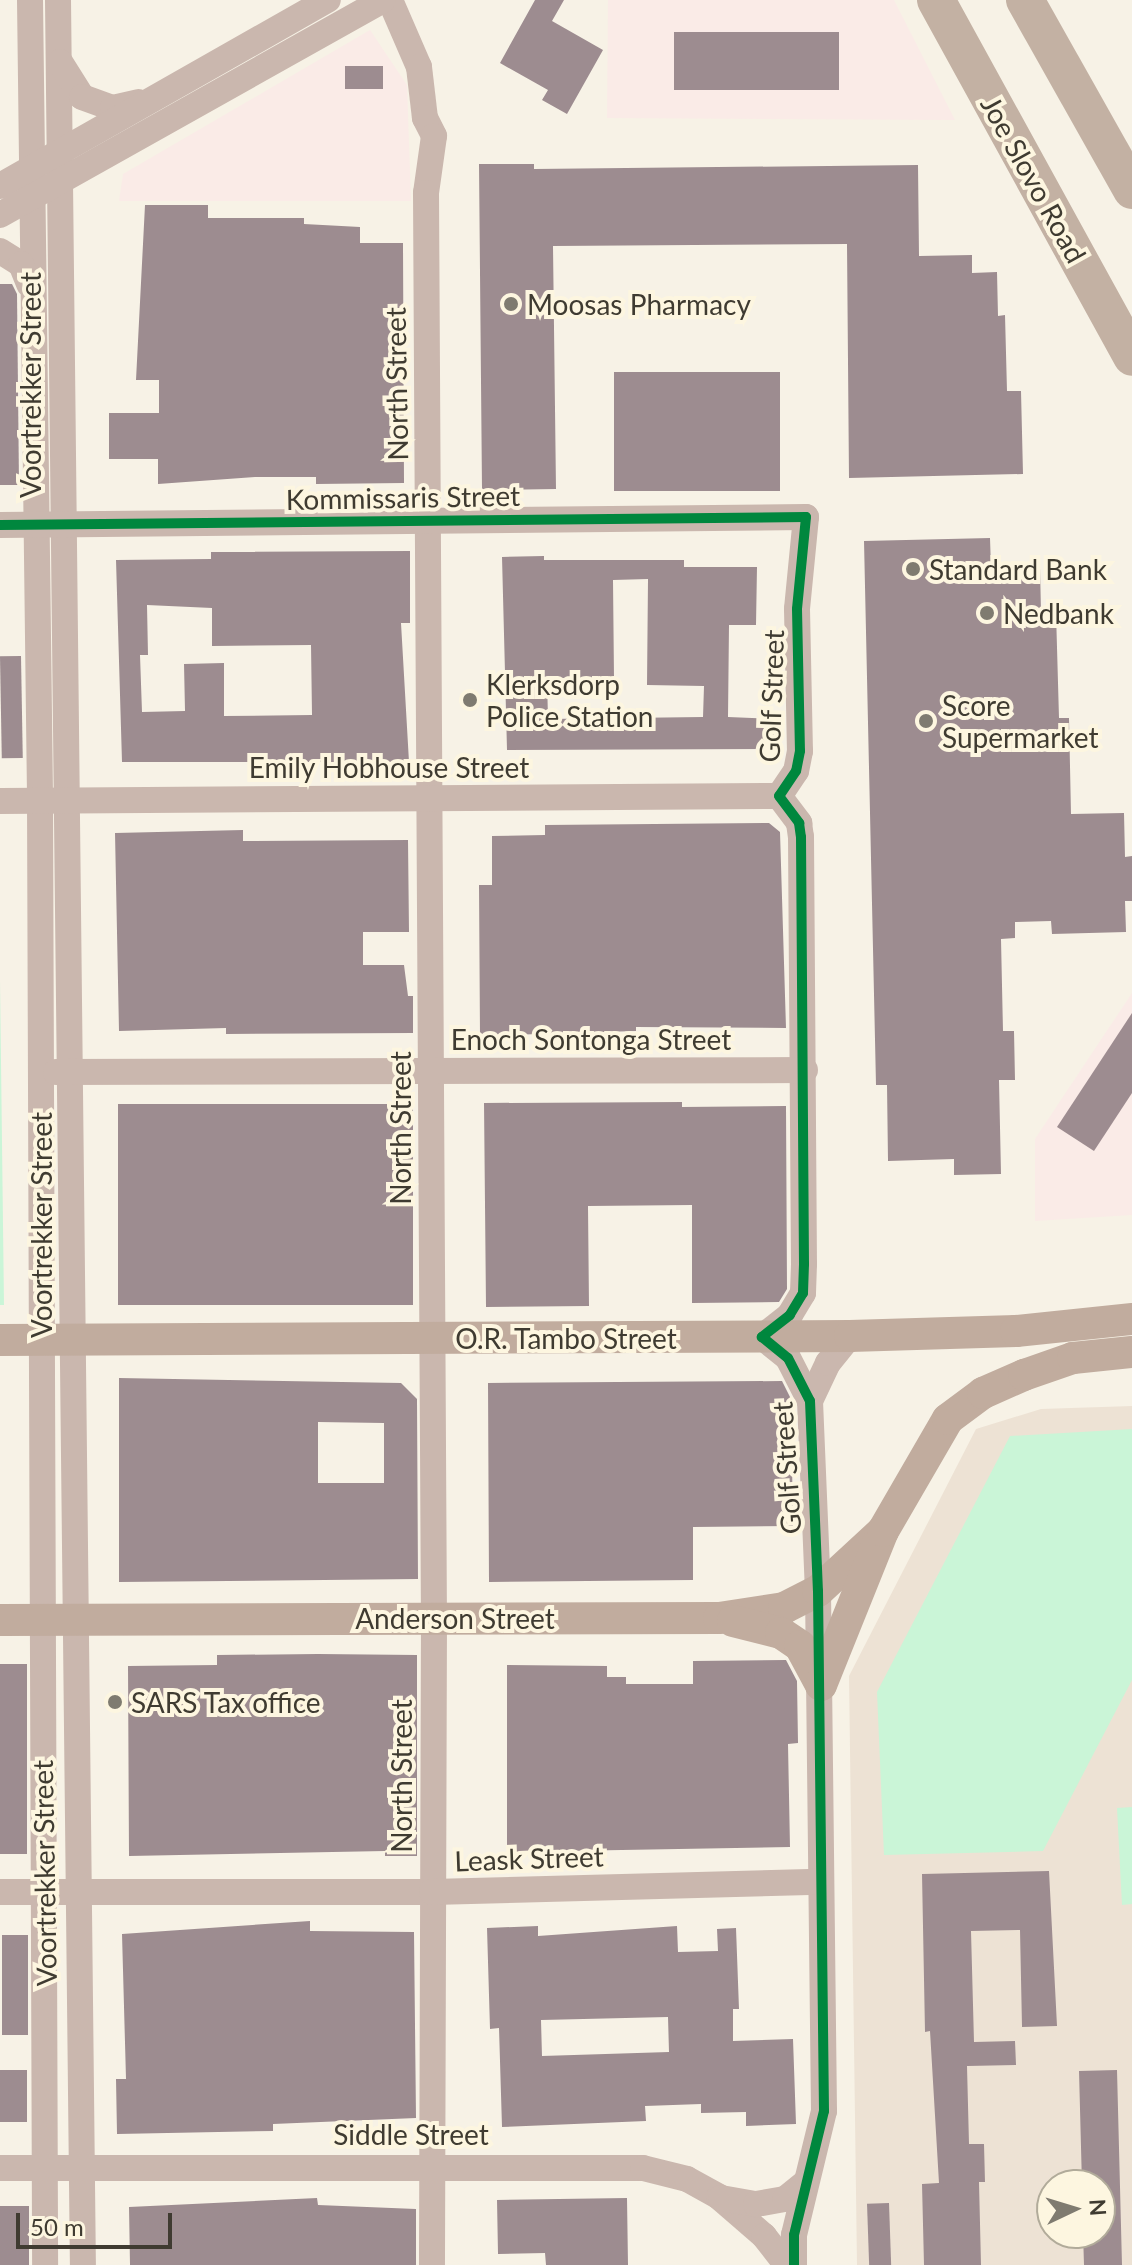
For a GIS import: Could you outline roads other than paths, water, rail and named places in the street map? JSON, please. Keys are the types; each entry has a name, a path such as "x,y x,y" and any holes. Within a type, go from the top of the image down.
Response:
{"highway":[{"name":"Joe Slovo Road","path":"936,0 1132,357"},
{"path":"1025,0 1132,190"}],"main road":[{"name":"O.R. Tambo Street","path":"0,1340 850,1336 1016,1331 1132,1319"},
{"path":"821,1685 883,1531 948,1419 983,1393 1073,1358 1132,1352"},
{"name":"Anderson Street","path":"0,1620 719,1618 784,1608 818,1591 883,1531"},
{"path":"719,1618 781,1633 800,1646 821,1685"}],"street":[{"name":"Voortrekker Street","path":"30,0 30,291 40,801 40,1071 58,1340"},
{"name":"Voortrekker Street","path":"58,0 72,1073 58,1340 58,1620 76,1894 83,2265"},
{"path":"0,186 166,95 328,0"},
{"path":"0,215 60,185 383,0"},
{"name":"North Street","path":"390,0 419,67 425,118 434,136 426,193 434,1618 432,2265"},
{"path":"59,58 71,85 98,104 113,108 166,95"},
{"path":"0,251 21,264 30,291"},
{"name":"Kommissaris Street","path":"0,525 806,517"},
{"name":"Golf Street","path":"794,2265 794,2235 824,2111 818,1591 810,1401 788,1358 762,1337 790,1315 803,1293 805,1070 801,837 799,823 779,796 796,771 800,751 797,609 806,517"},
{"name":"Emily Hobhouse Street","path":"0,801 779,796"},
{"name":"Enoch Sontonga Street","path":"40,1071 805,1070"},
{"name":"Golf Street","path":"810,1401 828,1363 850,1336"},
{"name":"Voortrekker Street","path":"45,2265 40,1892 58,1620"},
{"name":"Leask Street","path":"0,1892 432,1892 819,1882"},
{"name":"Siddle Street","path":"0,2168 432,2165 643,2168 687,2179 719,2197 787,2265"},
{"path":"719,2197 756,2204 785,2199 806,2182"}],"place":[{"name":"Moosas Pharmacy","path":"511,304"},
{"name":"Standard Bank","path":"913,569"},
{"name":"Nedbank","path":"987,613"},
{"name":"Klerksdorp Police Station","path":"470,700"},
{"name":"Score Supermarket","path":"926,721"},
{"name":"SARS Tax office","path":"115,1702"}]}
